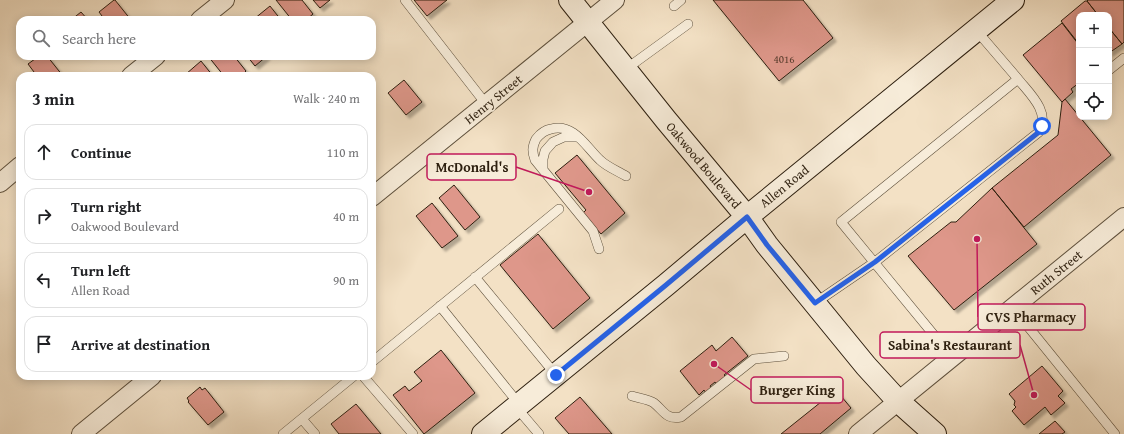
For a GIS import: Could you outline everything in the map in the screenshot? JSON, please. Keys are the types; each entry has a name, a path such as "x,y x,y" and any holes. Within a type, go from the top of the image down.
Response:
{"main road":[{"name":"Oakwood Boulevard","path":"570,0 866,366 898,401 936,434"},
{"name":"Allen Road","path":"483,434 1013,0"}],"street":[{"path":"205,16 225,0"},
{"name":"Henry Street","path":"376,195 615,0"},
{"path":"136,72 151,60"},
{"path":"0,183 16,169"},
{"name":"Ruth Street","path":"858,434 1124,217"},
{"path":"81,434 147,380"}],"lane":[{"path":"405,0 486,104"},
{"path":"626,69 688,24"},
{"path":"815,303 875,262 1039,132 1042,126 1043,117 1038,104 976,30"},
{"path":"1112,68 1124,58"},
{"path":"952,357 841,222 1018,79"},
{"path":"599,249 593,231 535,160 532,152 533,145 538,136 546,130 555,128 567,130 579,137 600,161 626,176"},
{"path":"543,169 545,151 553,142 564,137 579,137"},
{"path":"376,359 559,209"},
{"path":"475,277 556,375"},
{"path":"440,306 539,434"},
{"path":"1013,308 1115,434"},
{"path":"632,396 653,402 660,411 670,417 681,417 754,359 784,356"},
{"path":"283,434 349,380"},
{"path":"366,380 413,434"},
{"path":"302,419 315,434"}],"building":[{"path":"115,0 128,16 102,16 99,12"},
{"path":"276,0 302,0 313,14 311,16 289,16"},
{"path":"313,0 330,0 320,8"},
{"path":"414,0 447,0 427,16"},
{"path":"713,0 803,0 833,38 779,81"},
{"path":"1124,0 1124,42 1122,44 1112,32 1112,12 1096,12 1087,1"},
{"path":"1085,1 1087,1 1096,12 1076,12 1076,40 1061,21"},
{"path":"270,6 278,16 258,16"},
{"path":"81,12 84,16 76,16"},
{"path":"1062,23 1076,41 1076,85 1071,89 1073,92 1062,102 1023,55"},
{"path":"1112,32 1122,44 1112,51"},
{"path":"34,60 50,60 60,72 34,72 28,64"},
{"path":"211,60 237,60 246,71 245,72 221,72"},
{"path":"250,60 262,60 255,66"},
{"path":"201,61 210,72 188,72"},
{"path":"404,80 422,102 406,115 388,93"},
{"path":"1065,99 1076,112 1076,120 1082,120 1111,155 1024,227 992,188 1058,135 1062,102"},
{"path":"577,155 625,213 601,234 583,213 586,210 555,173"},
{"path":"454,185 480,217 465,230 439,198"},
{"path":"992,188 1037,244 954,310 908,256 951,222 956,222"},
{"path":"432,203 458,236 442,248 416,216"},
{"path":"538,234 590,298 553,329 500,265"},
{"path":"732,337 748,356 724,375 726,377 717,385 715,382 710,386 712,389 706,393 704,390 699,395 680,371 712,345 716,351"},
{"path":"441,350 475,393 424,434 393,395 405,386 409,391 422,381 414,372"},
{"path":"1042,366 1063,391 1058,396 1065,403 1051,415 1045,407 1024,425 1012,411 1016,407 1014,405 1015,401 1009,394"},
{"path":"200,387 202,390 205,388 224,412 208,425 188,402 189,401 187,398"},
{"path":"836,390 851,408 820,434 781,434"},
{"path":"580,397 612,434 569,434 555,418"},
{"path":"356,404 381,434 339,434 331,424"},
{"path":"1055,421 1065,432 1062,434 1039,434"}],"place":[{"name":"McDonald's","path":"589,192"},
{"name":"CVS Pharmacy","path":"977,239"},
{"name":"Burger King","path":"714,364"},
{"name":"Sabina's Restaurant","path":"1034,395"}],"route":[{"path":"556,375 719,242 747,217 767,245 815,303 875,262 1039,132 1042,126"}]}
